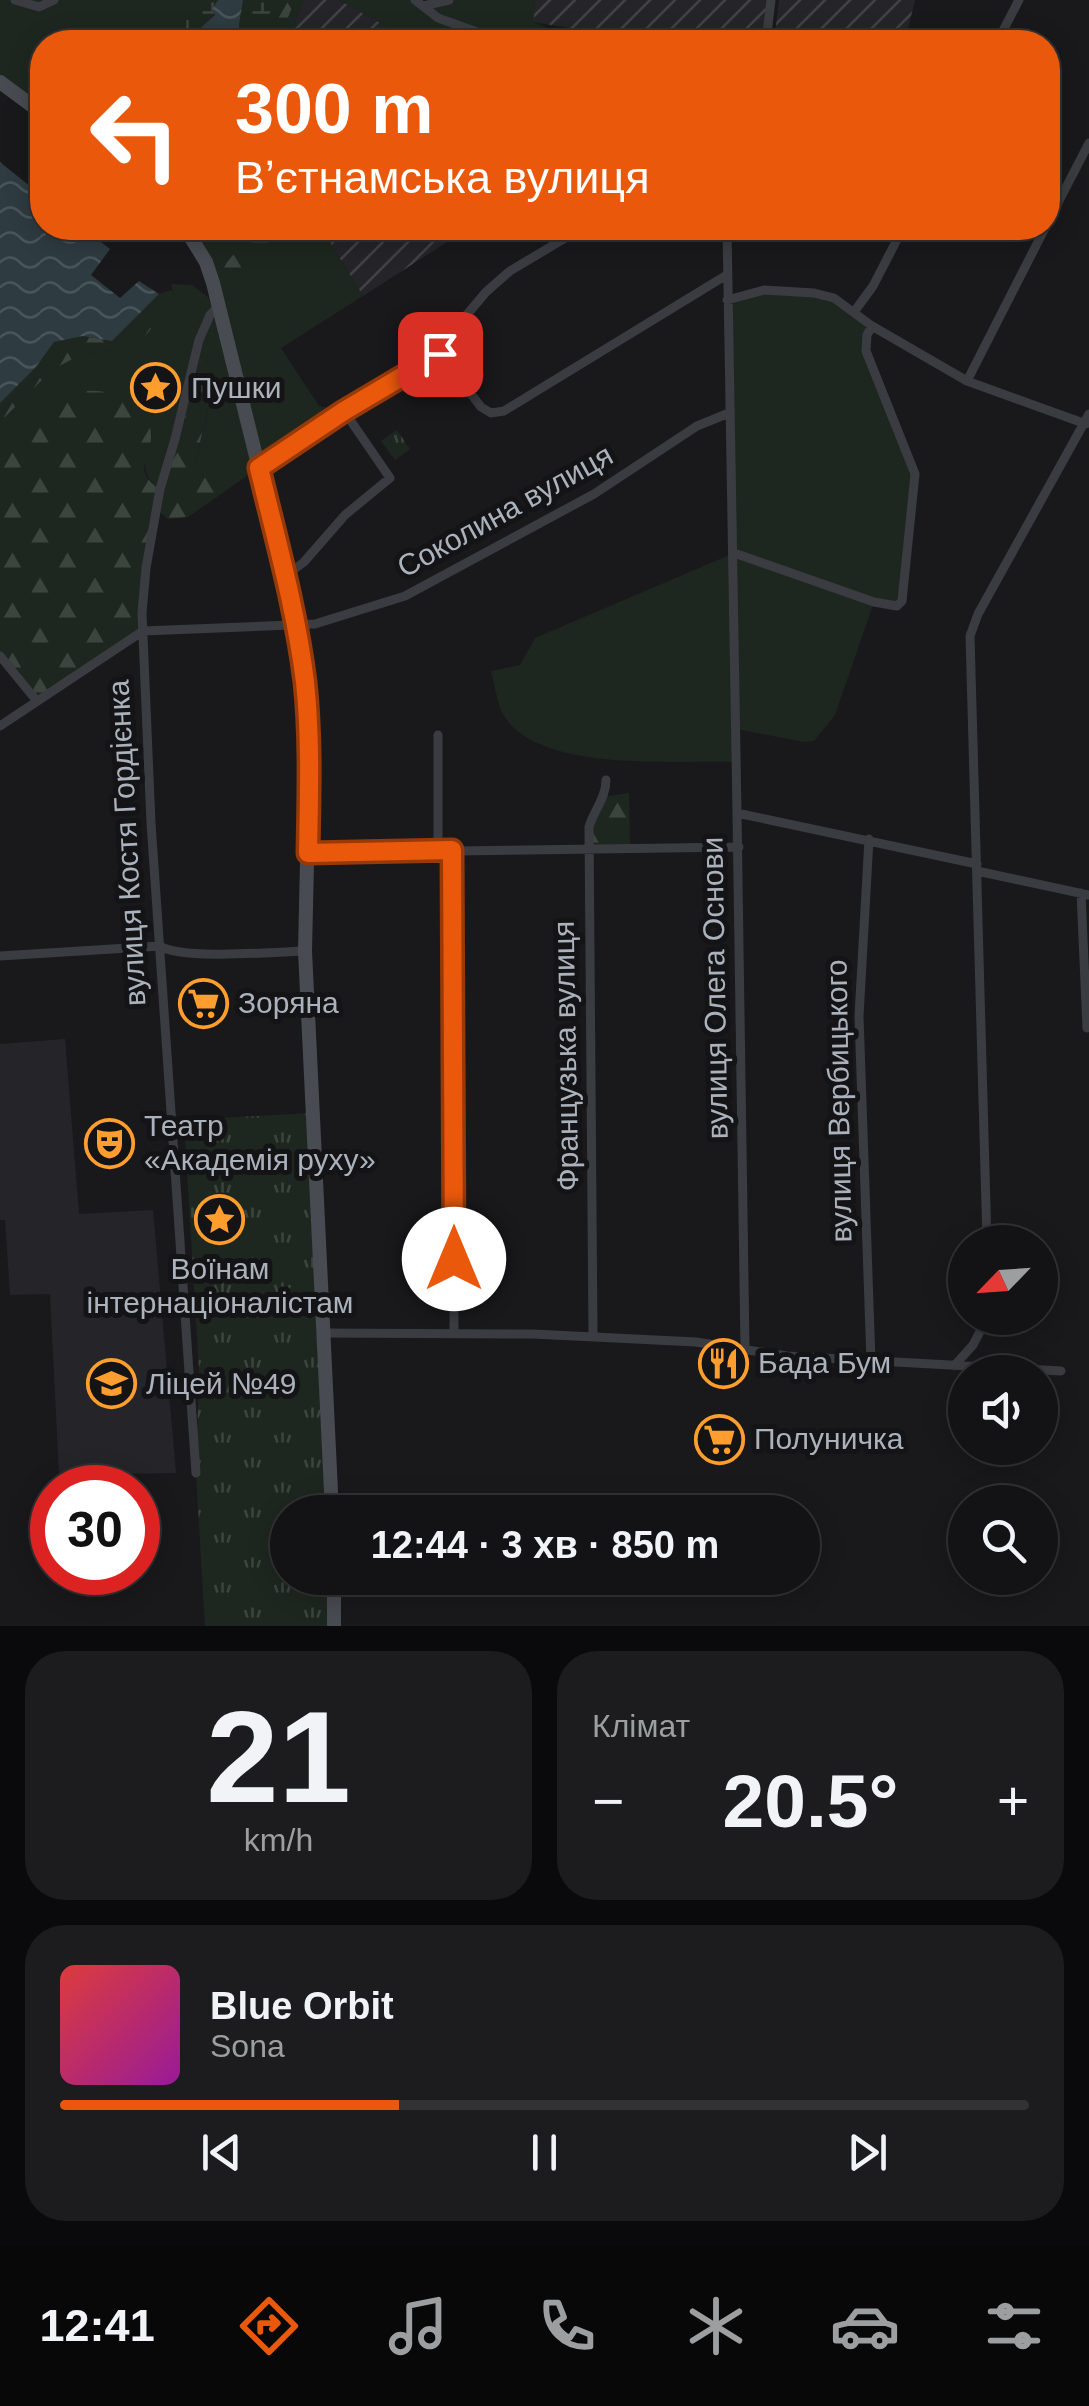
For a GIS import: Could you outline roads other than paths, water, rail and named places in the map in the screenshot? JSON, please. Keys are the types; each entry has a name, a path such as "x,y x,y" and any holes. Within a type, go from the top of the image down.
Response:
{"main road":[{"path":"0,82 30,104"},
{"path":"193,240 206,262 219,305 285,576 309,734 305,951 331,1495"},
{"path":"334,1595 334,1626"}],"street":[{"path":"16,0 38,7 54,0"},
{"path":"419,3 449,0"},
{"path":"767,30 771,0"},
{"path":"1003,30 1019,0"},
{"path":"419,3 438,18 471,30"},
{"path":"1060,198 1089,143"},
{"path":"259,468 440,354 454,330 486,292 553,240"},
{"path":"727,240 737,813"},
{"path":"854,312 873,286 896,240"},
{"path":"967,380 1038,240"},
{"path":"440,354 481,407 491,413 504,411 726,276"},
{"path":"727,300 764,290 814,292 834,298 872,326 967,380 1087,421 971,626 988,1225"},
{"name":"вулиця Костя Гордієнка","path":"196,1473 151,823 142,631 146,568 160,490 199,340 219,305"},
{"path":"734,553 874,602 897,606 902,601 915,474 866,352 872,326"},
{"path":"285,576 304,562 344,516 390,478 344,411"},
{"name":"Соколина вулиця","path":"142,631 332,620 405,596 594,494 698,426 729,414"},
{"path":"0,726 142,631"},
{"path":"0,656 36,700"},
{"path":"438,735 438,850"},
{"name":"Французька вулиця","path":"594,1336 589,827 594,810 604,797 606,780"},
{"name":"вулиця Олега Основи","path":"745,1348 737,813 869,839 1085,894"},
{"name":"вулиця Вербицького","path":"869,839 860,1016 871,1362"},
{"path":"308,853 739,846"},
{"path":"452,850 454,1333"},
{"path":"1085,894 1087,1028"},
{"path":"0,956 160,946 186,952 305,951"},
{"path":"323,1332 594,1336 696,1342 787,1356 948,1366"}],"water":[{"path":"218,0 243,0 238,30 198,30 215,15 212,9"},
{"path":"0,162 30,186 30,240 98,240 110,249 91,275 120,298 139,281 159,294 112,341 83,336 54,342 35,368 0,403"}],"place":[{"name":"Пушки","path":"156,388"},
{"name":"Зоряна","path":"203,1003"},
{"name":"Театр «Академія руху»","path":"109,1143"},
{"name":"Воїнам інтернаціоналістам","path":"220,1220"},
{"name":"Бада Бум","path":"723,1363"},
{"name":"Ліцей №49","path":"111,1384"},
{"name":"Полуничка","path":"719,1439"}]}
